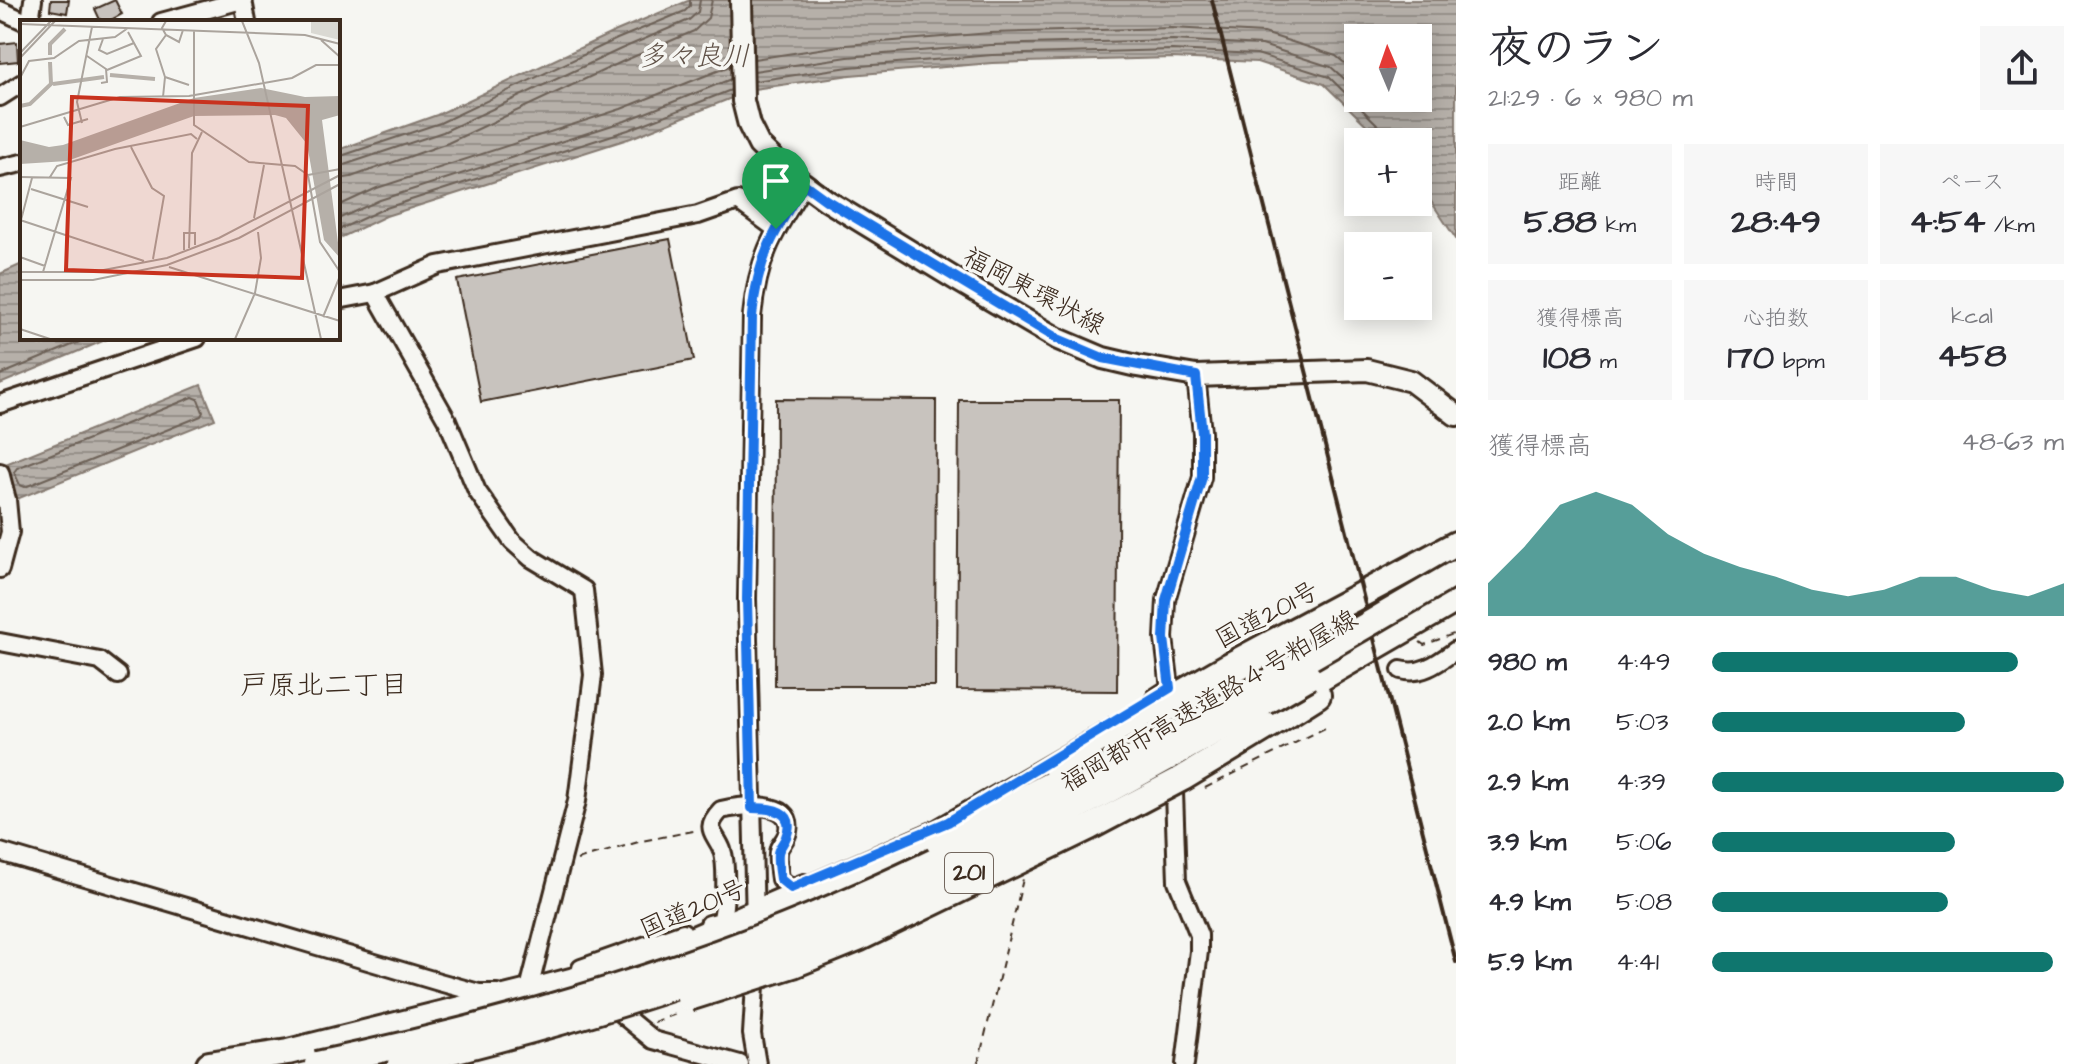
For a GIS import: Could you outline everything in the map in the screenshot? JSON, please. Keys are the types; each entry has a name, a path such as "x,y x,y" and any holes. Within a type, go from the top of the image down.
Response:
{"highway":[{"name":"国道201号","path":"209,1064 288,1052 620,961 754,913 936,834 1228,666 1456,544"},
{"path":"317,1064 505,1020 645,979 859,896 992,834 1171,738 1456,573"},
{"name":"福岡都市高速道路４号粕屋線","path":"400,1064 636,1000 836,925 1072,812 1456,592"},
{"name":"201","path":"445,1064 625,1017 833,935 1057,832 1456,600"},
{"path":"588,996 588,990 734,933 860,878 1163,727 1251,678 1330,613"},
{"path":"526,1032 634,1014 793,965 860,938 1090,827 1183,778 1361,669 1374,649"}],"main road":[{"name":"福岡東環状線","path":"741,0 743,101 749,125 759,145 785,170 826,200 1058,339 1103,358 1196,376 1367,370 1411,381 1456,415"}],"street":[{"path":"28,20 33,0"},
{"path":"168,20 243,0 247,20"},
{"path":"0,10 23,20"},
{"path":"0,97 20,84"},
{"path":"0,168 20,163"},
{"path":"757,1064 752,1034 756,964 747,599 752,316 757,275 776,229 804,184"},
{"path":"340,300 375,293 438,265 698,215 738,201 776,229"},
{"path":"375,293 447,420 477,491 512,541 531,558 584,590 593,675 577,801 530,985"},
{"path":"0,404 191,340"},
{"path":"0,852 479,993 497,993 620,961 721,921 726,906 722,850 711,828 714,817 721,810 774,808 784,813 789,822 788,833 778,850 780,879 791,888 948,822 1170,688 1164,638 1166,600 1202,477 1202,433 1196,376"},
{"path":"0,472 10,532 0,569"},
{"path":"0,642 100,661 118,675"},
{"path":"1401,670 1413,673 1456,650"},
{"path":"1174,792 1177,881 1199,935 1185,1064"},
{"path":"620,961 625,1017 653,1040 740,1064"}],"path":[{"path":"1202,789 1327,727"},
{"path":"561,865 642,841 711,828"},
{"path":"978,1064 1023,878"}],"water":[{"name":"多々良川","path":"690,0 1456,0 1456,239 1432,203 1432,128 1370,128 1353,112 1432,112 1432,24 1344,24 1344,103 1324,84 1257,62 1172,58 992,63 850,75 754,89 631,138 386,216 340,238 340,149 437,115"},
{"path":"20,265 20,340 105,340 0,384 0,274"},
{"path":"201,385 215,419 17,499 3,465"}],"building":[{"path":"51,0 69,0 67,13 50,10"},
{"path":"115,0 122,14 111,20 100,20 95,9"},
{"path":"17,42 18,61 0,63 0,44"},
{"path":"670,239 694,360 481,402 457,280"},
{"path":"776,399 936,400 935,686 775,686"},
{"path":"959,400 1119,400 1117,691 957,690"}],"railway":[{"path":"1212,0 1456,962"}],"district":[{"name":"戸原北二丁目","path":"324,685"}],"route":[{"path":"804,184 1058,339 1103,358 1196,376 1202,433 1202,477 1166,600 1164,638 1170,688 948,822 791,888 780,879 778,850 788,833 789,822 784,813 774,808 752,808 747,599 752,316 757,275 776,229 804,184"}]}
